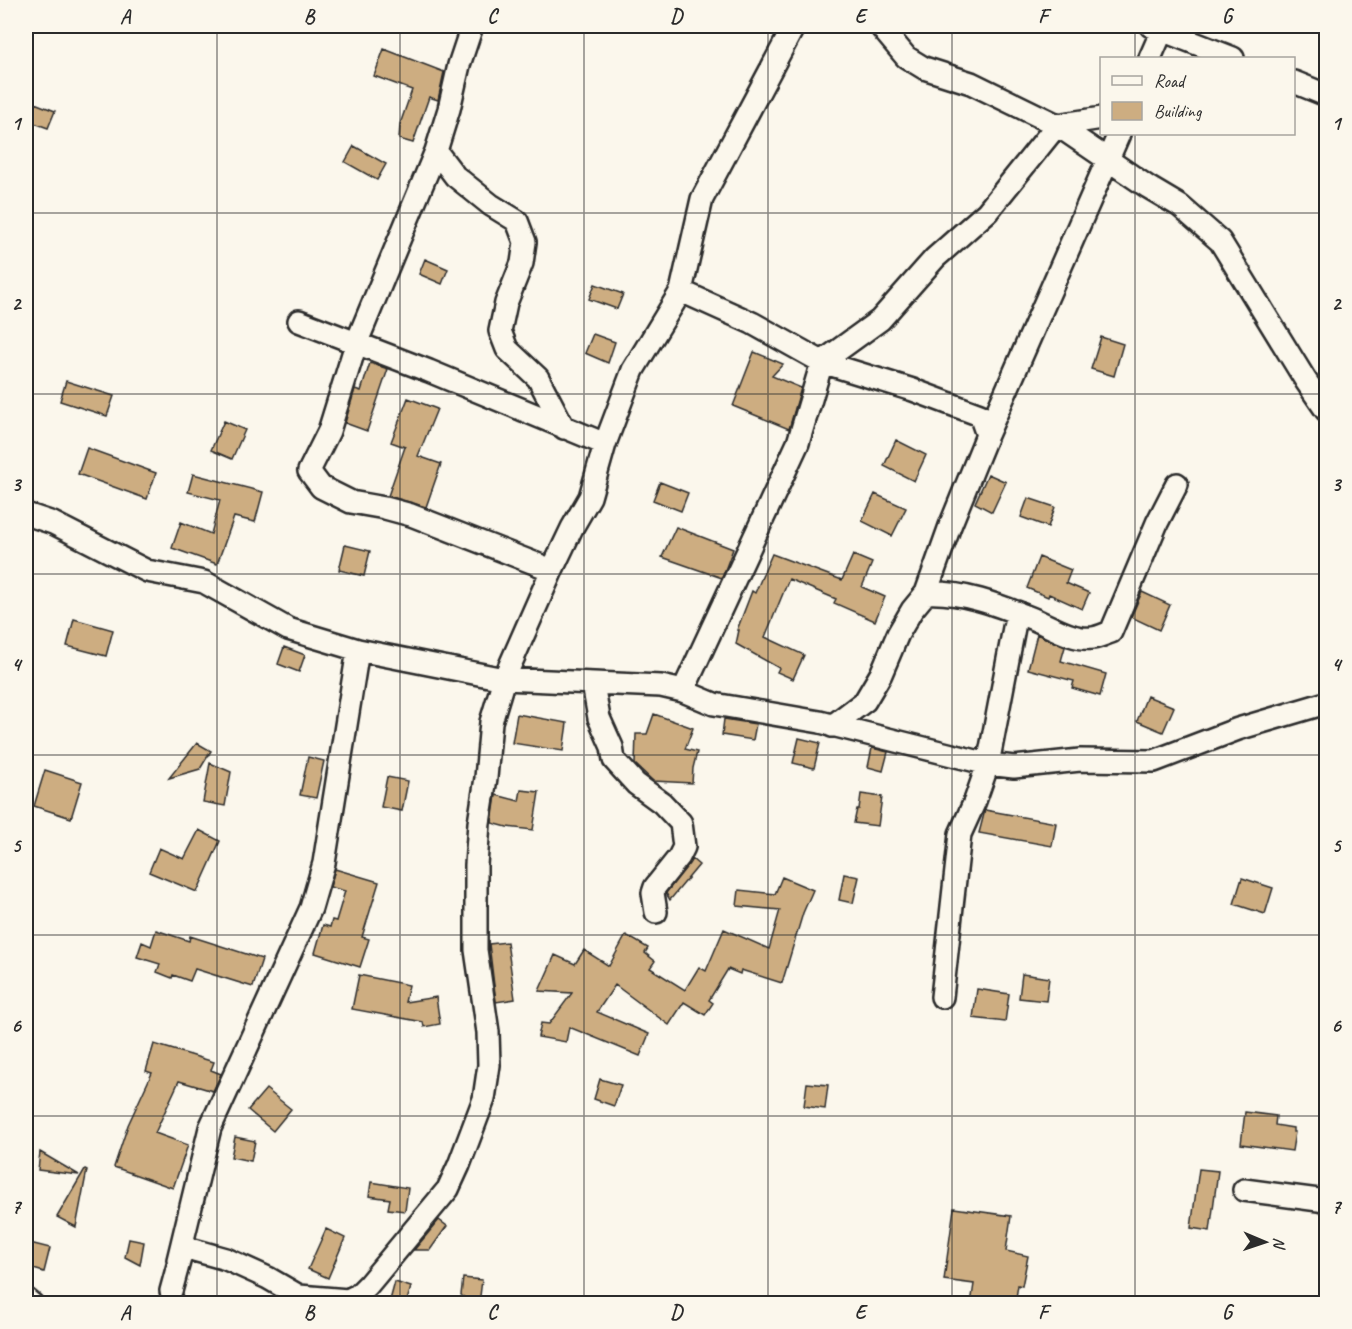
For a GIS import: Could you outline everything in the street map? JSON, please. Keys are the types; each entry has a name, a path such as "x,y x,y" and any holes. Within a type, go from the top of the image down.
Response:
{"street":[{"path":"472,26 436,151 357,344 329,430 309,471 321,488 351,502 411,515 552,570"},
{"path":"168,1297 183,1247 226,1259 268,1278 299,1296 348,1299 358,1295 369,1285 448,1189 484,1099 489,1065 488,1032 476,950 476,865 491,722 504,680 552,570 590,497 605,444 633,370 681,291 702,199 794,26"},
{"path":"880,26 906,57 924,68 970,83 1057,125 1180,206 1220,241 1326,410"},
{"path":"1150,57 1159,27 1231,57"},
{"path":"1295,83 1326,95"},
{"path":"683,691 798,443 822,362 880,320 935,258 987,212 1057,125 1100,118"},
{"path":"832,726 865,701 908,618 926,593 987,435 1119,135"},
{"path":"436,151 454,176 491,205 517,221 525,242 522,263 506,303 500,331 507,349 538,378 564,429"},
{"path":"681,291 753,323 822,362 913,390 980,416 987,435"},
{"path":"299,321 429,371 564,429 605,444"},
{"path":"926,593 948,592 1017,612 1071,635 1092,638 1111,632 1156,523 1177,484"},
{"path":"26,514 53,523 147,571 204,582 288,629 358,650 504,680 661,686 683,691 714,704 763,711 832,726 988,764 1014,767 1080,760 1154,761 1238,729 1326,703"},
{"path":"942,997 960,834 988,764 1017,612"},
{"path":"168,1297 210,1128 311,908 318,885 324,863 358,650"},
{"path":"593,684 599,718 612,747 614,760 636,784 662,803 681,823 684,847 679,857 655,887 653,894 656,912"},
{"path":"1244,1190 1326,1201"},
{"path":"26,1299 32,1304"}],"building":[{"path":"384,49 444,72 438,100 429,97 413,143 399,139 400,124 412,90 374,76"},
{"path":"32,102 55,111 48,128 26,120"},
{"path":"354,146 386,164 377,180 345,162"},
{"path":"425,259 448,269 442,284 419,274"},
{"path":"595,284 623,294 617,309 589,299"},
{"path":"593,334 615,342 608,363 585,353"},
{"path":"1101,337 1123,344 1114,376 1091,369"},
{"path":"754,352 783,364 772,376 801,388 789,429 733,406"},
{"path":"370,363 388,369 367,431 345,423 355,389 361,391"},
{"path":"66,381 114,396 107,416 60,401"},
{"path":"408,398 437,409 418,456 441,464 426,507 388,496 405,447 391,442"},
{"path":"224,421 245,430 232,459 211,450"},
{"path":"896,440 926,455 914,481 884,466"},
{"path":"87,448 156,473 147,499 78,474"},
{"path":"193,474 263,492 255,522 234,517 217,564 172,548 181,522 211,534 220,500 188,492"},
{"path":"988,474 1006,482 992,512 975,503"},
{"path":"660,482 688,493 681,511 653,500"},
{"path":"875,494 906,508 892,536 862,521"},
{"path":"1028,498 1055,507 1048,527 1021,517"},
{"path":"676,527 733,549 722,578 662,557"},
{"path":"345,545 370,551 364,576 339,570"},
{"path":"772,554 842,580 853,555 872,563 862,587 885,597 875,621 834,603 836,599 789,579 765,637 804,655 793,679 777,672 779,668 736,644 739,630 737,630 752,591 755,593"},
{"path":"1039,557 1071,570 1066,583 1089,593 1082,609 1049,594 1048,597 1027,588"},
{"path":"1142,592 1170,605 1159,630 1131,617"},
{"path":"74,619 113,630 106,656 67,646"},
{"path":"1037,634 1065,647 1061,661 1106,674 1100,696 1072,688 1074,681 1028,669"},
{"path":"284,647 305,655 299,672 278,664"},
{"path":"1147,696 1174,707 1163,732 1137,721"},
{"path":"517,714 567,723 563,751 512,743"},
{"path":"654,714 693,728 685,749 697,752 692,783 653,781 635,764 636,734 647,734"},
{"path":"724,719 756,724 753,740 722,735"},
{"path":"799,738 820,743 814,768 793,763"},
{"path":"197,743 211,751 200,769 169,778"},
{"path":"872,748 888,752 883,771 868,767"},
{"path":"308,757 324,761 316,798 300,795"},
{"path":"210,763 231,772 225,806 203,802"},
{"path":"45,770 82,782 71,818 34,806"},
{"path":"387,777 408,781 402,811 381,807"},
{"path":"521,790 539,792 533,830 492,823 496,795 519,801"},
{"path":"861,794 882,797 878,826 854,823"},
{"path":"985,810 1056,823 1052,846 979,833"},
{"path":"199,830 220,841 197,892 149,872 159,848 184,859"},
{"path":"692,859 699,865 670,900 666,893"},
{"path":"335,869 379,882 362,937 369,939 360,967 315,953 323,925 330,927 332,920 336,921 345,891 330,887"},
{"path":"844,874 859,877 853,903 839,900"},
{"path":"782,877 813,890 803,913 782,983 741,970 740,974 728,969 709,1000 713,1003 705,1015 684,1002 669,1025 615,985 597,1012 649,1034 640,1056 569,1027 566,1042 538,1037 541,1023 549,1024 572,993 539,991 555,955 575,964 584,950 609,966 626,935 648,948 645,953 655,961 650,968 685,990 699,967 706,971 724,929 769,949 780,910 737,906 739,890 775,894"},
{"path":"1242,878 1273,888 1265,914 1234,904"},
{"path":"156,930 189,941 190,936 262,959 253,987 195,969 190,981 173,975 172,978 157,972 160,964 137,957 142,942 151,946"},
{"path":"507,942 515,999 496,1002 489,944"},
{"path":"1022,974 1049,978 1046,1001 1019,998"},
{"path":"359,975 409,985 405,1002 436,997 440,1024 424,1027 423,1022 352,1009"},
{"path":"977,989 1009,994 1005,1022 973,1018"},
{"path":"154,1044 214,1062 211,1070 221,1074 213,1091 179,1081 155,1133 188,1145 173,1188 114,1167 128,1125 152,1073 146,1071"},
{"path":"600,1079 621,1085 614,1106 594,1099"},
{"path":"807,1083 828,1085 825,1109 804,1106"},
{"path":"266,1089 291,1109 273,1131 248,1110"},
{"path":"1245,1112 1276,1116 1275,1125 1293,1128 1295,1132 1292,1151 1241,1144"},
{"path":"235,1137 255,1141 251,1161 231,1157"},
{"path":"40,1152 79,1175 38,1170"},
{"path":"85,1169 87,1170 76,1227 57,1217"},
{"path":"1199,1169 1218,1171 1210,1231 1191,1228"},
{"path":"371,1182 408,1188 405,1211 388,1209 390,1199 369,1196"},
{"path":"954,1208 1011,1216 1006,1251 1028,1256 1022,1286 1018,1285 1015,1304 971,1304 974,1284 944,1280"},
{"path":"439,1220 447,1226 430,1250 414,1250"},
{"path":"326,1229 345,1238 328,1278 308,1269"},
{"path":"129,1239 144,1242 140,1265 125,1257"},
{"path":"26,1242 50,1248 44,1272 26,1267"},
{"path":"463,1278 482,1280 479,1304 474,1304 461,1295"},
{"path":"395,1282 411,1287 406,1304 389,1304"}]}
